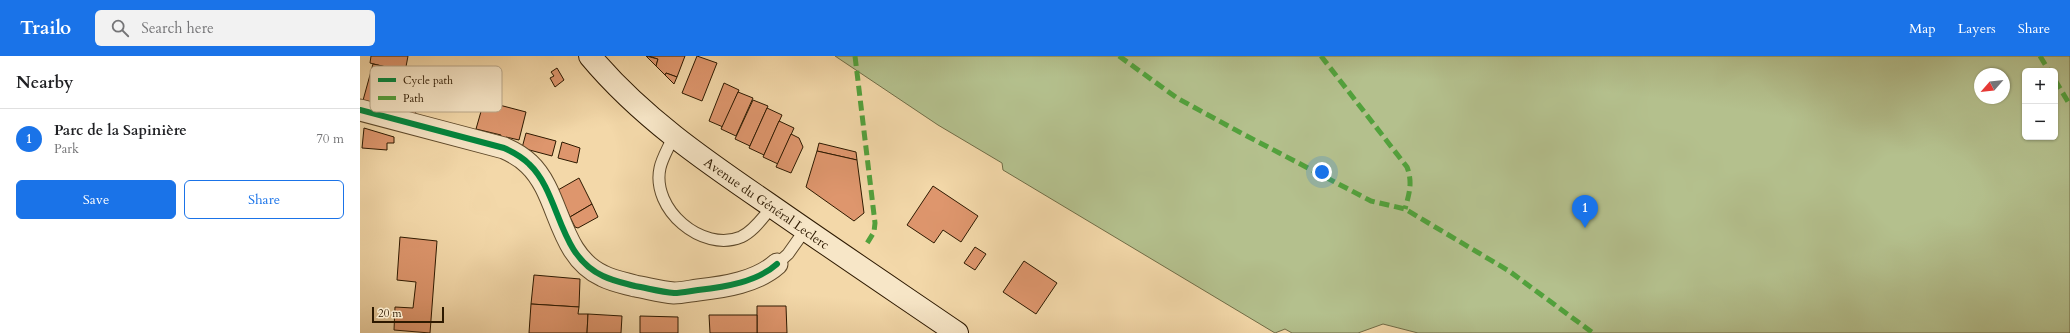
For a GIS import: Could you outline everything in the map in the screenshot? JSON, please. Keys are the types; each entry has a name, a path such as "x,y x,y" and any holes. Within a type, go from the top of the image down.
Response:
{"main road":[{"name":"Avenue du Général Leclerc","path":"590,56 630,97 673,137 805,230 957,333"}],"street":[{"path":"360,110 504,148 517,155 530,164 539,175 565,234 575,251 586,264 602,276 619,282 674,293 734,283 758,277 769,272 777,264"}],"lane":[{"path":"673,137 660,168 660,182 667,206 675,218 685,227 708,238 729,240 749,232 772,207"},
{"path":"777,264 788,254 805,230"}],"green space":[{"path":"835,56 2070,56 2070,333 1418,333 1383,324 1358,333 1292,333 1285,329 1275,333 1003,170 1002,163 938,125"}],"building":[{"path":"371,56 408,56 406,66 382,66 370,63"},
{"path":"646,56 658,59 656,66"},
{"path":"649,56 685,56 677,77 666,73 665,75 656,66 658,59"},
{"path":"697,56 717,63 702,101 682,93"},
{"path":"557,68 564,80 555,87 550,78 554,76 551,72"},
{"path":"666,73 677,77 674,84 665,75"},
{"path":"370,75 370,106 362,104"},
{"path":"724,83 739,90 723,127 709,121"},
{"path":"738,92 753,98 736,136 721,129"},
{"path":"753,100 768,106 750,146 735,139"},
{"path":"502,106 526,112 519,140 506,137 505,140 500,139 501,135 476,129 481,112 502,112"},
{"path":"767,108 782,115 764,155 749,148"},
{"path":"392,112 416,112 414,118"},
{"path":"779,121 794,128 778,164 763,157"},
{"path":"364,128 394,137 394,143 387,143 387,150 362,148"},
{"path":"526,133 556,141 552,156 522,148"},
{"path":"791,134 799,138 803,147 791,173 776,167"},
{"path":"562,142 580,148 577,163 558,158"},
{"path":"819,143 856,152 857,160 817,151"},
{"path":"817,151 857,160 864,213 854,221 806,187"},
{"path":"579,178 592,204 570,217 558,190"},
{"path":"933,186 978,216 961,242 943,230 934,243 907,225"},
{"path":"592,204 598,217 578,228 575,227 570,217"},
{"path":"400,237 437,241 430,333 394,330 395,307 413,308 416,282 397,280"},
{"path":"975,247 986,254 975,270 964,263"},
{"path":"1024,261 1057,283 1036,314 1003,292"},
{"path":"534,275 580,279 579,307 531,304"},
{"path":"531,304 579,307 578,314 588,314 587,333 529,333"},
{"path":"757,306 786,306 787,333 757,333"},
{"path":"588,314 622,316 621,333 587,333"},
{"path":"709,315 757,315 757,333 710,333"},
{"path":"640,316 678,317 678,333 640,333"}],"marked path":[{"path":"855,56 875,223 874,232 866,245"},
{"path":"1119,56 1177,98 1243,134 1371,201 1405,209 1509,271 1593,333"},
{"path":"1321,56 1407,167 1410,183 1405,209"},
{"path":"2040,56 2047,68"},
{"path":"2058,85 2070,105"}],"cycle path":[{"path":"360,110 504,148 520,157 529,164 548,191 568,239 577,254 588,266 603,276 611,279 659,291 680,293 740,283 760,275 777,264"}],"place":[{"name":"Parc de la Sapinière","path":"1585,228"}]}
